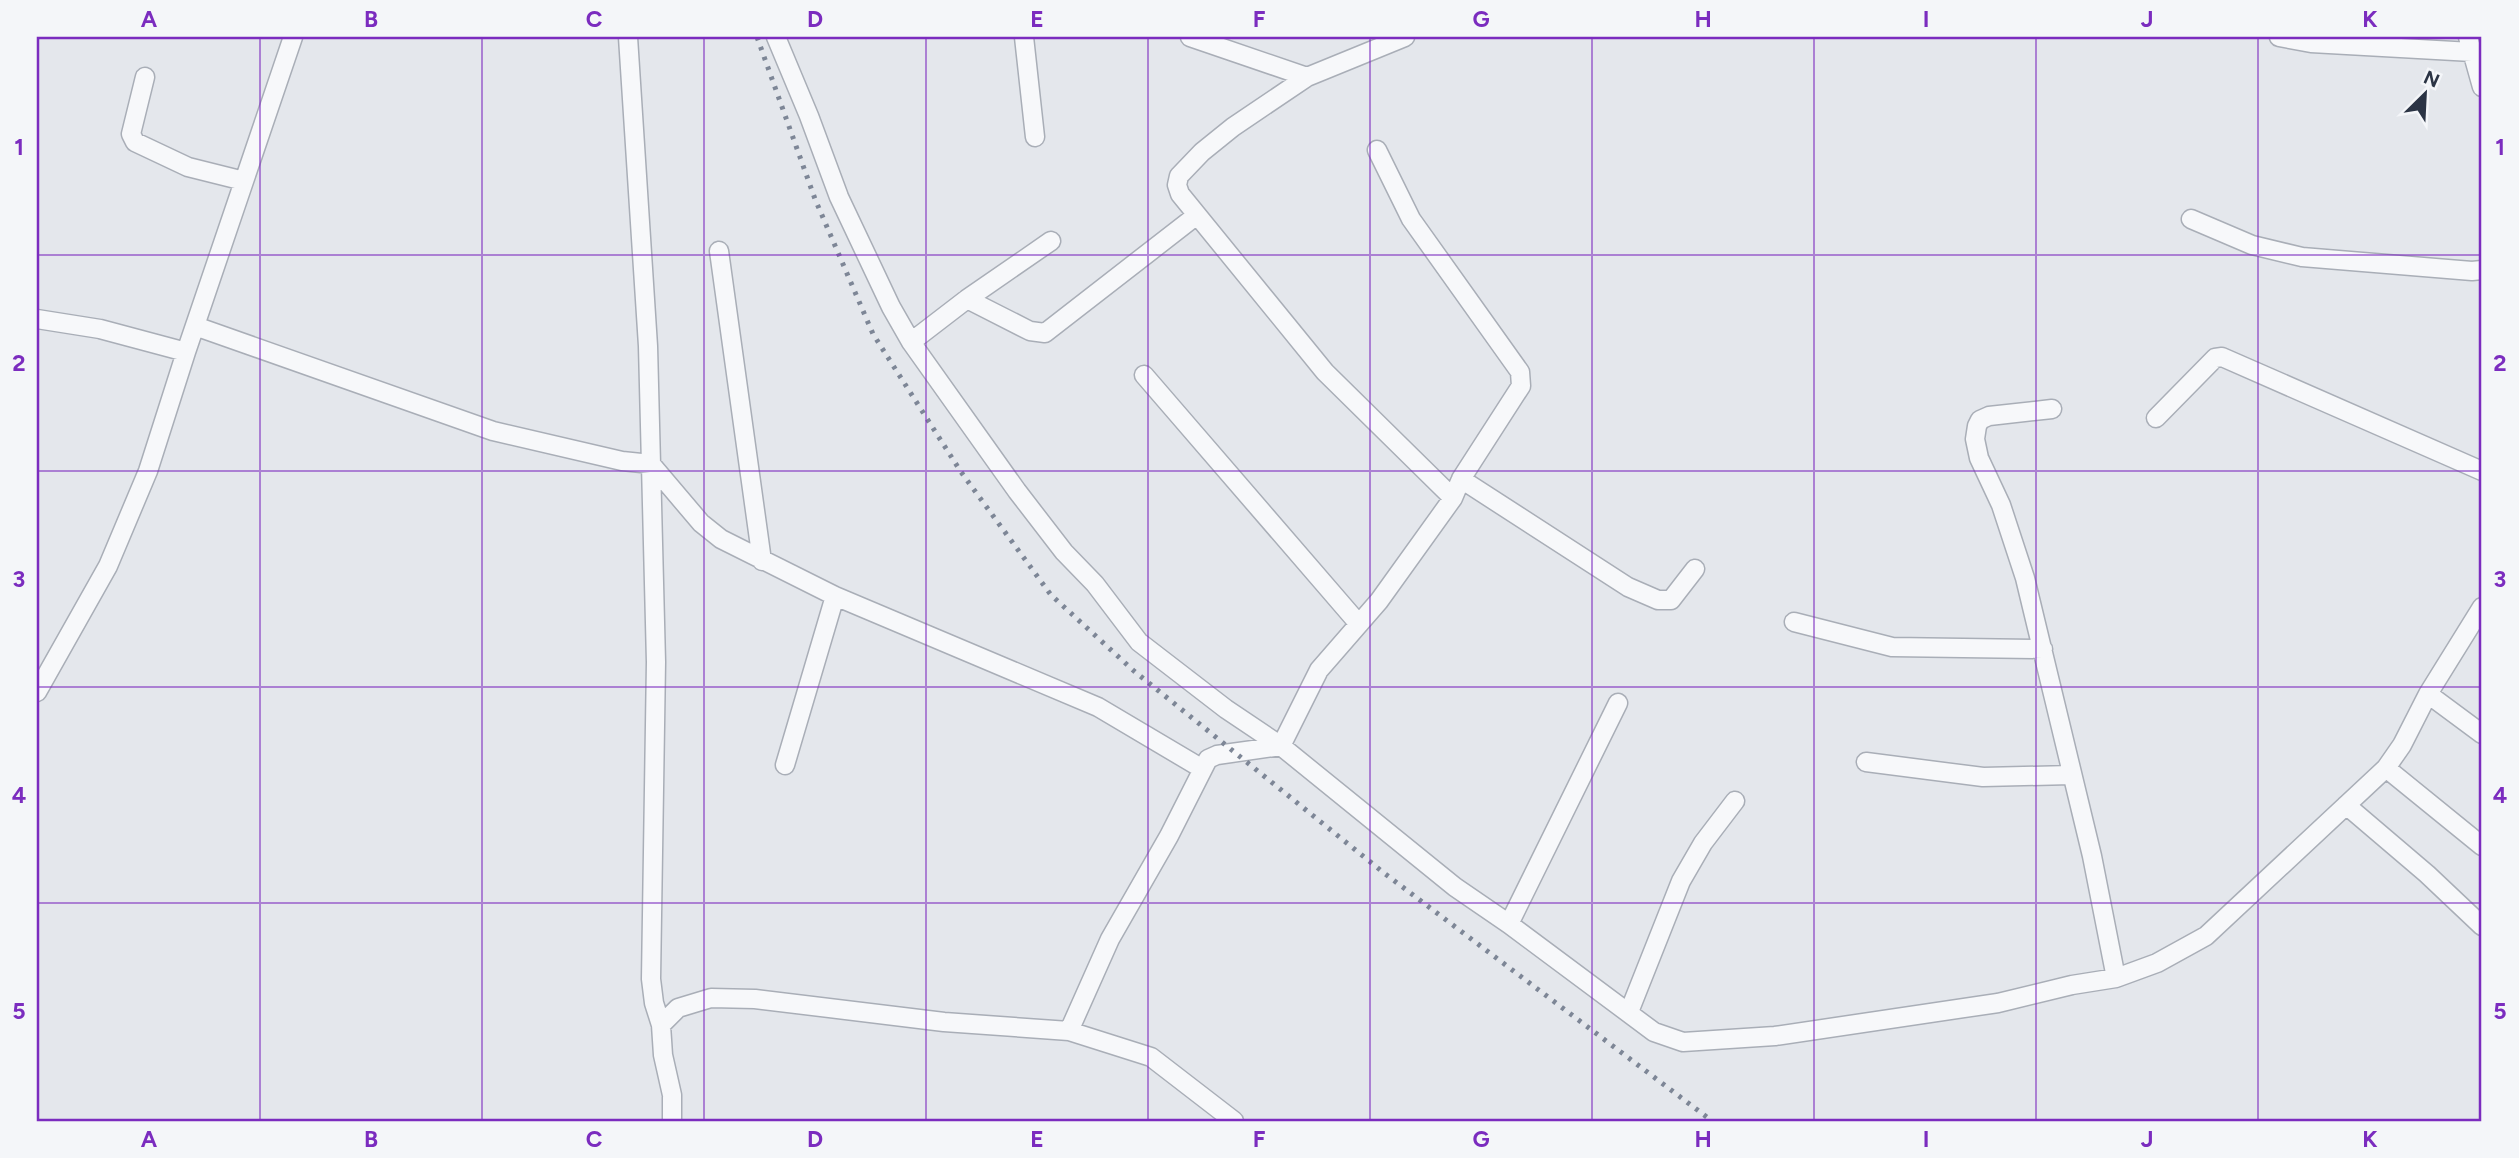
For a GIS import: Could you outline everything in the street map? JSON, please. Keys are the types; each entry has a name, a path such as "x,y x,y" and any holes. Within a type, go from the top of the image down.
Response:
{"street":[{"path":"37,692 108,566 148,471 293,37"},
{"path":"628,37 647,333 656,662 651,979 672,1095 672,1121"},
{"path":"776,37 839,197 891,307 911,342 1017,491 1064,552 1095,584 1139,642 1226,709 1281,746 1455,887 1654,1032 1666,1037 1683,1042 1775,1036 1998,1003 2072,985 2116,978 2157,963 2206,936 2385,768 2402,745 2428,694 2482,607"},
{"path":"1024,37 1035,137"},
{"path":"1190,37 1307,76"},
{"path":"1405,37 1307,76 1233,127 1184,170 1177,185 1180,194 1325,372 1453,498"},
{"path":"2279,37 2311,43 2470,45 2482,87"},
{"path":"145,78 131,134 135,142 188,167 244,181"},
{"path":"1281,746 1319,670 1379,601 1453,498 1461,478 1518,393 1522,379 1520,372 1411,219 1377,150"},
{"path":"967,299 1030,331 1045,333 1197,215"},
{"path":"2190,219 2252,245 2302,257 2482,270"},
{"path":"911,342 967,299 1051,241"},
{"path":"719,251 762,561"},
{"path":"37,319 100,329 186,352"},
{"path":"195,326 493,431 622,461 651,464 701,523 721,539 835,596 879,612 980,659 1098,707 1201,768"},
{"path":"2156,418 2215,358 2222,357 2482,471"},
{"path":"1144,375 1358,623"},
{"path":"2052,410 1989,416 1980,420 1976,426 1975,439 1979,458 2014,542 2043,649 2092,856 2116,978"},
{"path":"1461,478 1628,587 1657,600 1671,600 1695,569"},
{"path":"785,765 835,596"},
{"path":"1794,622 1892,648 2043,649"},
{"path":"2428,694 2482,734"},
{"path":"1509,924 1618,703"},
{"path":"1069,1031 1110,939 1169,836 1201,768 1208,759 1217,755 1281,746"},
{"path":"1866,762 1983,777 2071,775"},
{"path":"2385,768 2482,846"},
{"path":"1629,1012 1681,881 1703,843 1735,801"},
{"path":"2346,805 2427,874 2482,926"},
{"path":"661,1025 678,1008 711,998 755,999 944,1022 1069,1031 1151,1056 1234,1121"}],"railway":[{"path":"757,37 815,199 873,334 961,472 1051,595 1134,671 1384,873 1712,1121"}]}
